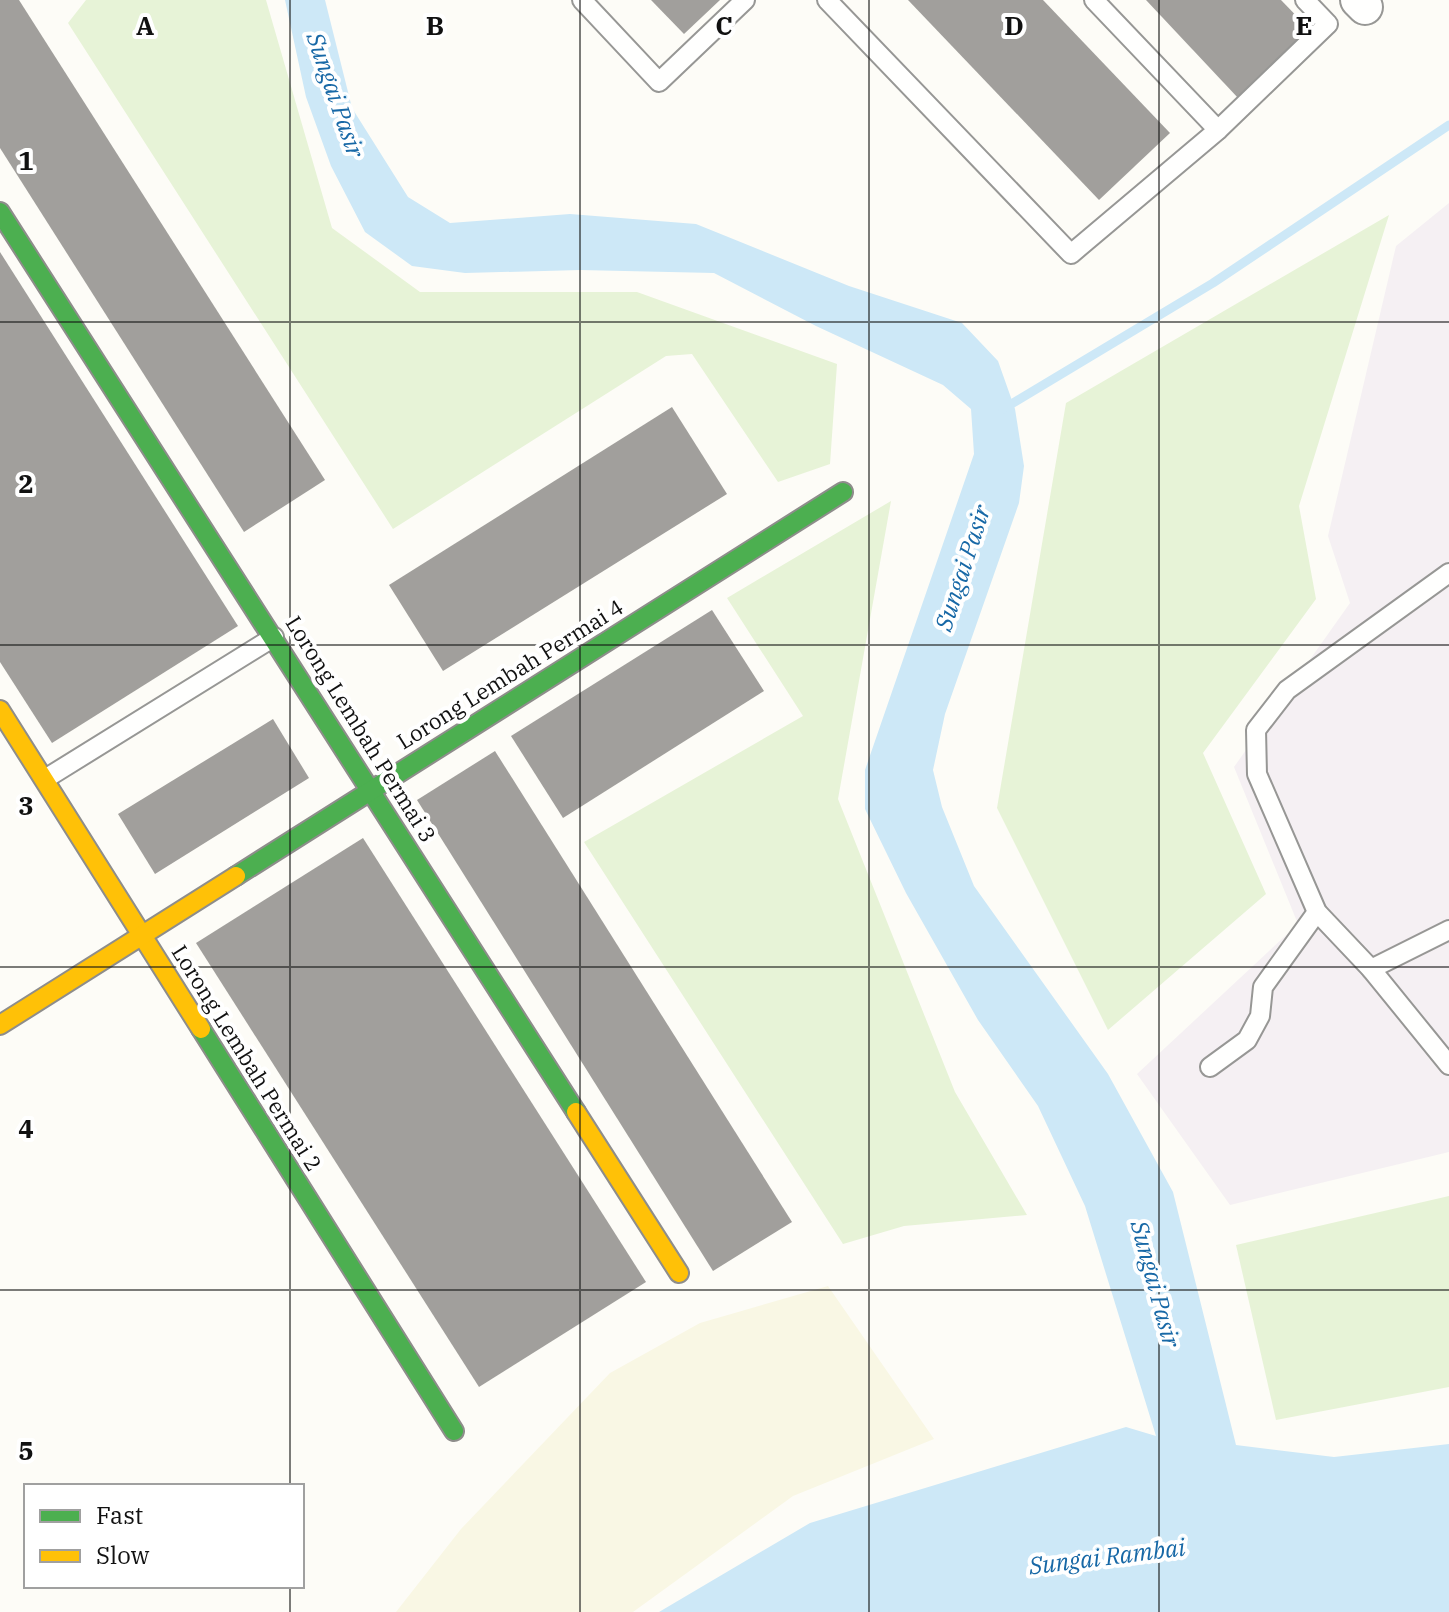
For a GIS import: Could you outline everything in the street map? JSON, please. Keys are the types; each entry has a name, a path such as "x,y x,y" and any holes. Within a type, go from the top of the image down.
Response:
{"street":[{"name":"Lorong Lembah Permai 3","path":"0,212 679,1273"},
{"name":"Lorong Lembah Permai 4","path":"0,1025 843,492"},
{"name":"Lorong Lembah Permai 2","path":"0,710 454,1431"}],"lane":[{"path":"582,0 659,82 745,0"},
{"path":"827,0 1071,254 1218,130 1328,24 1305,0"},
{"path":"1094,0 1218,130"},
{"path":"1449,573 1287,690 1256,730 1257,774 1317,912 1371,969 1449,1065"},
{"path":"45,779 274,637"},
{"path":"1210,1067 1247,1040 1260,1016 1263,987 1317,912"},
{"path":"1371,969 1449,930"}],"shaded area":[{"path":"1449,203 1449,1152 1230,1205 1137,1074 1298,924 1234,767 1350,603 1328,536 1396,246"},
{"path":"828,1286 934,1439 793,1496 633,1612 396,1612 461,1529 610,1373 700,1323"}],"green space":[{"path":"86,0 266,0 332,228 420,292 637,292 837,364 830,464 778,482 692,354 666,356 393,529 68,23"},
{"path":"1389,215 1299,506 1316,599 1203,753 1266,894 1108,1030 997,808 1066,403"},
{"path":"891,501 838,799 955,1092 1027,1215 904,1226 843,1244 584,842 803,716 727,598"},
{"path":"1449,1196 1449,1387 1276,1420 1236,1245"}],"water":[{"path":"285,0 325,0 352,108 408,197 450,223 570,214 696,224 849,286 962,323 998,361 1015,409 1024,466 1019,503 945,714 933,770 942,807 974,886 1108,1074 1173,1192 1236,1445 1334,1457 1449,1444 1449,1612 659,1612 810,1523 1126,1427 1156,1436 1085,1206 1038,1106 978,1020 906,893 865,809 865,770 974,454 971,409 943,385 816,326 714,273 580,270 465,273 412,266 365,232 331,166 306,97"}],"building":[{"path":"0,0 19,0 325,480 244,532 0,148"},
{"path":"651,0 720,0 684,34"},
{"path":"908,0 1043,0 1170,133 1099,200"},
{"path":"1146,0 1281,0 1311,31 1239,99"},
{"path":"0,252 238,626 52,743 0,662"},
{"path":"672,407 727,494 443,671 389,585"},
{"path":"712,610 764,691 563,818 511,736"},
{"path":"273,719 309,778 155,874 118,814"},
{"path":"495,751 792,1222 713,1271 417,800"},
{"path":"363,838 646,1282 479,1387 196,943"}],"waterway":[{"path":"1003,409 1213,283 1449,125"}],"traffic: fast":[{"path":"0,212 576,1112"},
{"path":"236,876 843,492"},
{"path":"201,1029 454,1431"}],"traffic: slow":[{"path":"0,710 201,1029"},
{"path":"0,1025 236,876"},
{"path":"576,1112 679,1273"}],"water label":[{"name":"Sungai Pasir","path":"335,95"},
{"name":"Sungai Pasir","path":"963,568"},
{"name":"Sungai Pasir","path":"1155,1284"},
{"name":"Sungai Rambai","path":"1107,1557"}]}
